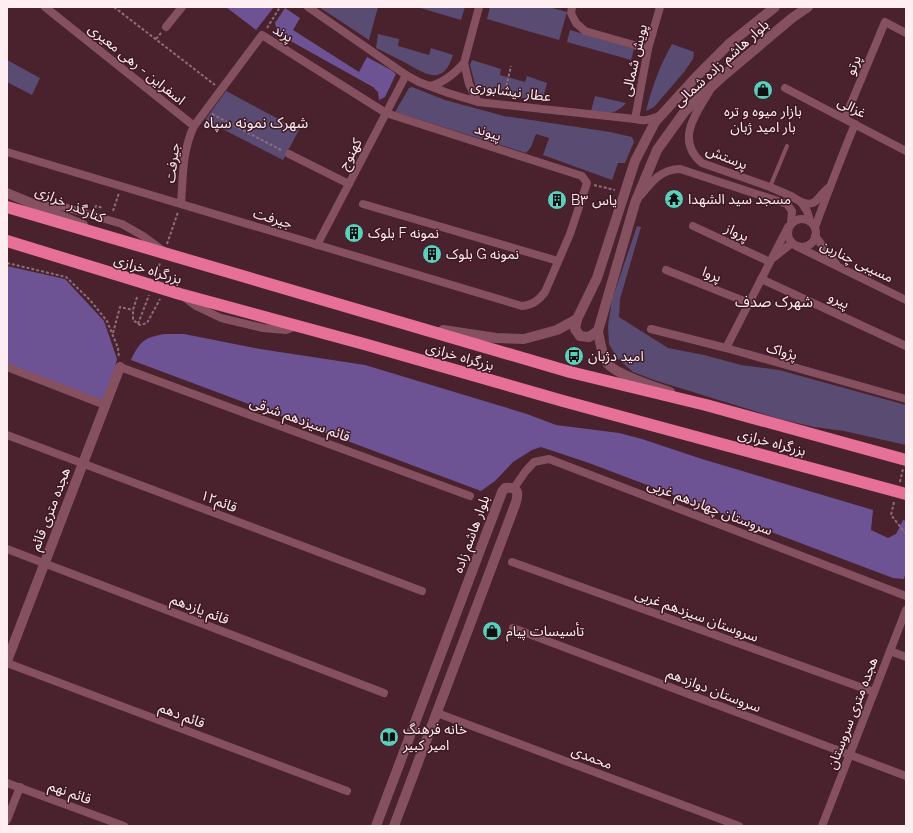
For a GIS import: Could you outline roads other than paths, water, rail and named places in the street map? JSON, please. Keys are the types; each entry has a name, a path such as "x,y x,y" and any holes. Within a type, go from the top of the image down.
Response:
{"highway":[{"name":"بزرگراه خرازی","path":"7,207 570,372 706,405 888,455 906,458"},
{"name":"بزرگراه خرازی","path":"7,241 180,294 906,496"},
{"path":"7,250 67,260"}],"street":[{"name":"اسفراين - رهی معیری","path":"45,7 194,126"},
{"path":"166,27 182,7"},
{"name":"عطار نیشابوری","path":"308,7 406,75 448,93 478,102 637,120 649,120 662,115"},
{"path":"430,86 436,85 450,77 464,63 480,7"},
{"path":"572,7 571,13 576,23 586,30 648,49"},
{"name":"پویش شمالی","path":"637,120 648,49 660,7"},
{"name":"بلوار هاشم زاده شمالی","path":"577,319 597,278 635,161 655,122 696,77 729,44 776,7"},
{"name":"بلوار هاشم زاده شمالی","path":"706,405 622,374 607,363 601,348 598,331 635,203 657,150 685,112 712,86 792,18 808,7"},
{"name":"پرتو","path":"845,118 885,22 906,33"},
{"name":"پرند","path":"194,126 262,35 386,112"},
{"path":"464,63 469,84 478,102"},
{"name":"كهنوج","path":"317,245 406,75"},
{"name":"پرستش","path":"712,86 692,120 689,133 689,145 694,156 702,164 770,187 801,202"},
{"name":"غزالی","path":"785,88 906,151"},
{"name":"پیوند","path":"386,112 582,176 587,183 570,234 558,262"},
{"path":"637,120 648,137"},
{"path":"813,224 824,205 828,188 856,124"},
{"name":"جیرفت","path":"181,204 184,160 188,138 194,126"},
{"name":"جيرفت","path":"7,152 522,306 531,305 541,297 545,292 558,262"},
{"path":"289,154 348,184"},
{"name":"پرستش","path":"635,203 651,182 658,176 672,169 680,169 787,204 792,211 790,225"},
{"path":"801,202 808,205 816,202 822,193 828,188"},
{"name":"کنارگذر خرازی","path":"7,194 122,241"},
{"path":"801,202 813,224 816,236 837,265"},
{"path":"363,204 558,262"},
{"path":"39,206 61,206 122,224 143,236 169,255"},
{"path":"726,348 790,225 799,218 803,218 813,224"},
{"path":"790,225 788,236 794,244 806,246 810,244 816,236"},
{"name":"پرواز","path":"694,226 770,262"},
{"path":"770,262 794,244"},
{"name":"مسیبی چناربن","path":"794,244 906,300"},
{"name":"پروا","path":"666,270 749,303"},
{"name":"پیرو","path":"761,279 906,346"},
{"path":"406,325 496,338 524,339 557,330 577,319"},
{"path":"577,319 575,329 580,336 589,337 598,331"},
{"name":"پژواک","path":"651,329 726,348 906,399"},
{"path":"7,367 105,405"},
{"name":"هجده متری قائم","path":"7,662 120,367"},
{"name":"قائم سیزدهم شرقی","path":"120,367 470,496"},
{"name":"قائم۱۲","path":"7,435 422,591"},
{"name":"سروستان چهاردهم غربی","path":"514,488 534,462 549,459 906,596"},
{"name":"بلوار هاشم زاده","path":"376,826 502,492 505,488 514,488"},
{"path":"394,826 518,497 514,488"},
{"name":"قائم یازدهم","path":"7,549 384,693"},
{"name":"سروستان سیزدهم غربی","path":"512,562 874,692"},
{"path":"460,604 476,609"},
{"name":"هجده متری سروستان","path":"822,826 906,610"},
{"name":"سروستان دوازدهم","path":"513,628 906,776"},
{"path":"890,651 906,657"},
{"name":"قائم دهم","path":"7,662 347,791"},
{"name":"محمدی","path":"437,713 739,826"},
{"name":"قائم نهم","path":"7,783 124,826"},
{"path":"7,820 20,788"}],"lane":[{"path":"770,187 787,146"}],"place":[{"name":"بازار میوه و تره بار امید ژبان","path":"763,90"},
{"name":"مسجد سید الشهدا","path":"674,199"},
{"name":"B۳ یاس","path":"557,200"},
{"name":"بلوک F نمونه","path":"354,233"},
{"name":"بلوک G نمونه","path":"432,254"},
{"name":"امید دژبان","path":"574,356"},
{"name":"تأسیسات پیام","path":"492,631"},
{"name":"خانه فرهنگ امیر کبیر","path":"389,737"}],"district":[{"name":"شهرک نمونه سپاه","path":"256,123"},
{"name":"شهرک صدف","path":"774,302"}]}
